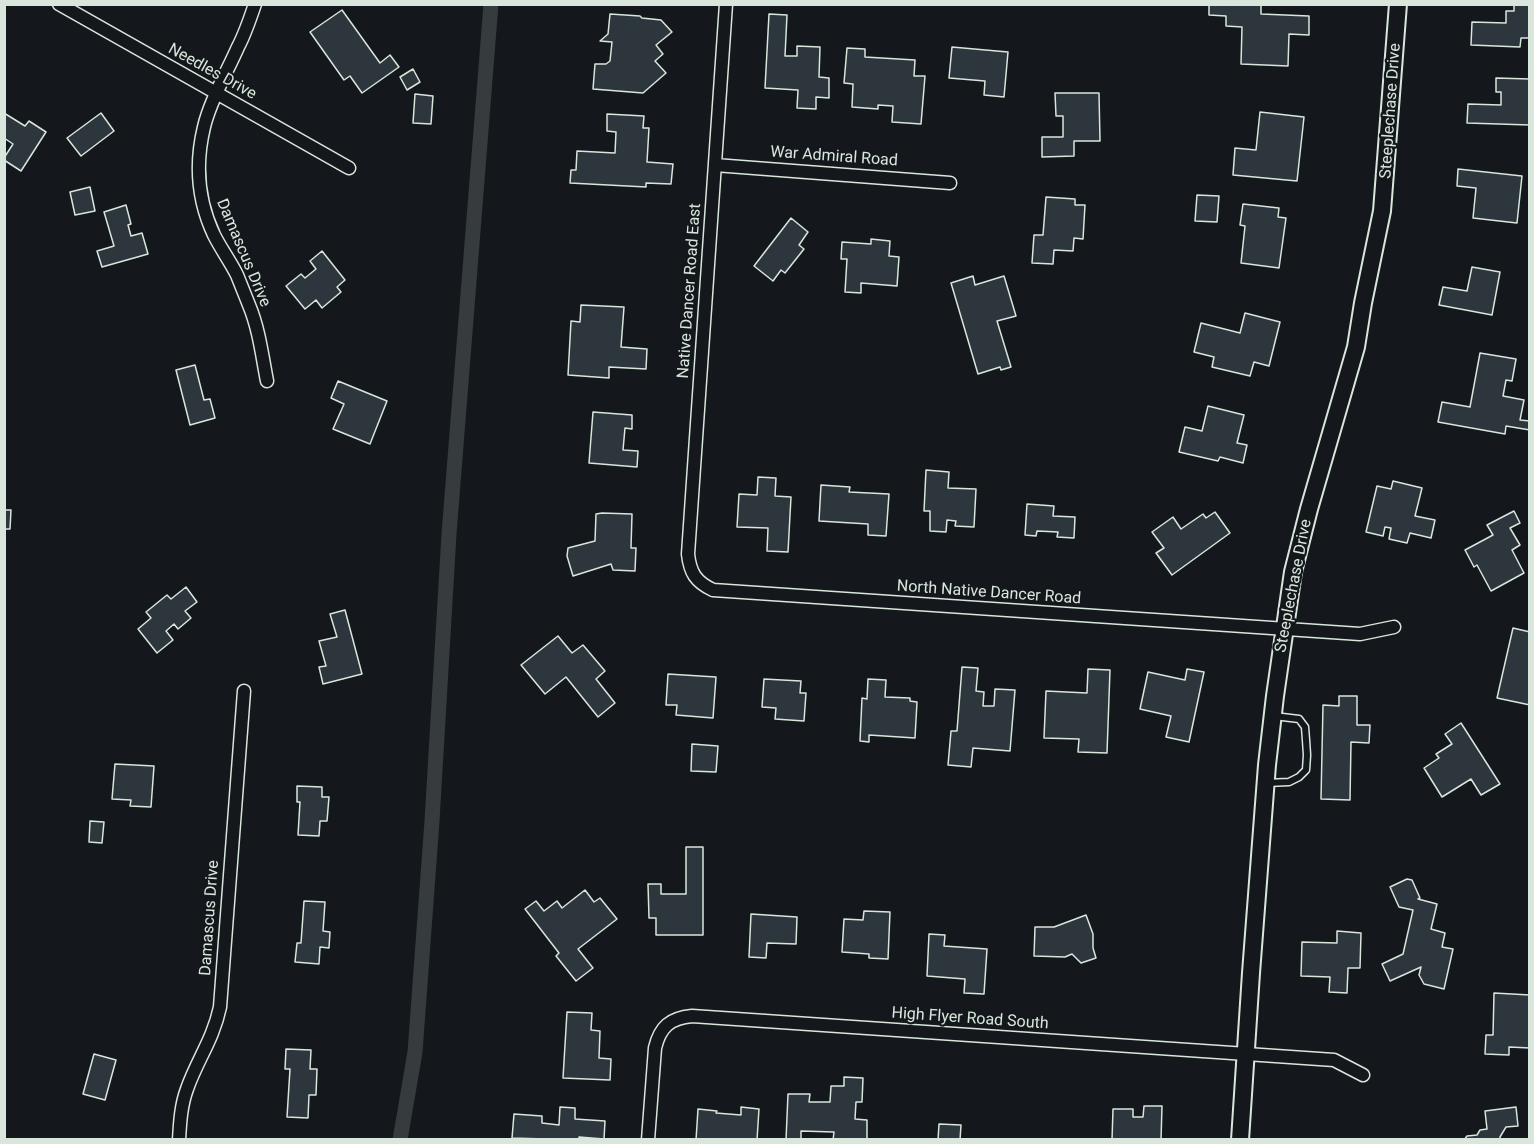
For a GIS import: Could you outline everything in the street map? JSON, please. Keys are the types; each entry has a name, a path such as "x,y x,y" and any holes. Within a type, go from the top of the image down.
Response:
{"street":[{"name":"Needles Drive","path":"59,4 349,168"},
{"name":"Damascus Drive","path":"255,4 204,125 199,170 206,214 250,308 257,330 267,381"},
{"name":"Native Dancer Road East","path":"696,578 689,565 688,554 726,4"},
{"name":"Steeplechase Drive","path":"1240,1140 1266,783 1285,629 1293,572 1309,508 1356,347 1382,211 1398,4"},
{"name":"War Admiral Road","path":"715,165 950,183"},
{"name":"North Native Dancer Road","path":"696,578 713,590 1360,634 1394,627"},
{"name":"Damascus Drive","path":"179,1140 181,1112 186,1091 213,1033 220,1007 244,691"},
{"name":"High Flyer Road South","path":"648,1140 654,1048 663,1028 681,1017 1334,1060 1363,1075"}],"lane":[{"path":"1266,783 1289,782 1306,770 1307,763 1305,727 1299,719 1273,716"}],"building":[{"path":"1209,4 1261,4 1261,14 1309,16 1309,35 1289,34 1288,66 1241,64 1242,27 1226,26 1226,16 1209,15"},
{"path":"1514,4 1530,4 1530,38 1521,38 1520,47 1471,45 1472,22 1506,23 1506,11 1514,11"},
{"path":"342,10 380,63 390,55 399,67 362,93 350,76 344,80 310,32"},
{"path":"610,14 661,20 672,32 656,45 663,54 655,61 666,73 643,93 593,89 595,64 606,64 610,61 612,42 600,41 608,34"},
{"path":"769,14 787,15 785,56 797,56 797,46 820,47 819,77 829,78 829,98 816,97 816,109 797,108 798,90 765,88"},
{"path":"952,47 1008,52 1004,97 984,95 985,81 949,78"},
{"path":"847,48 865,49 865,57 915,60 914,76 925,76 921,124 892,122 893,106 878,105 878,109 852,107 853,84 844,83"},
{"path":"413,69 420,82 407,90 400,77"},
{"path":"1496,78 1530,79 1530,125 1467,123 1468,104 1501,105 1501,92 1496,92"},
{"path":"1055,93 1099,93 1100,141 1074,141 1074,156 1042,157 1042,137 1063,137 1063,116 1056,116"},
{"path":"415,94 433,96 431,124 413,123"},
{"path":"1260,112 1304,117 1297,181 1233,175 1235,148 1256,150"},
{"path":"4,113 25,126 29,121 46,132 21,171 4,160 13,144 4,138"},
{"path":"101,113 114,131 81,156 67,138"},
{"path":"607,114 644,116 643,128 649,128 647,162 673,164 671,184 646,183 646,187 570,183 571,170 576,170 577,151 615,153 616,132 607,131"},
{"path":"1458,169 1522,176 1517,223 1473,218 1476,188 1457,186"},
{"path":"90,187 95,211 75,215 70,192"},
{"path":"1197,195 1219,196 1217,222 1195,221"},
{"path":"1046,197 1075,199 1075,205 1085,205 1083,239 1074,238 1073,251 1054,250 1053,264 1032,263 1034,235 1043,235"},
{"path":"1243,204 1279,208 1278,217 1286,218 1279,268 1241,263 1245,226 1240,225"},
{"path":"126,205 131,224 128,225 131,236 142,233 148,254 102,267 97,251 114,246 104,212"},
{"path":"791,218 808,232 799,245 804,249 785,273 781,270 773,281 754,266"},
{"path":"871,239 890,241 889,256 899,257 897,286 861,283 861,293 845,292 847,259 841,259 842,242 871,244"},
{"path":"322,251 345,280 337,287 341,292 322,308 316,300 305,309 286,286 301,274 305,278 316,269 310,261"},
{"path":"1472,267 1500,272 1492,315 1439,305 1443,287 1467,291"},
{"path":"973,276 975,285 1004,276 1016,316 997,321 1011,367 1001,370 1000,367 978,374 951,283"},
{"path":"581,305 624,307 621,347 647,349 646,369 609,367 609,378 568,375 571,321 580,322"},
{"path":"1245,313 1280,322 1269,366 1254,362 1250,376 1212,367 1214,357 1194,352 1201,323 1240,333"},
{"path":"1480,353 1516,359 1512,381 1506,380 1503,396 1524,400 1520,420 1530,421 1530,430 1506,426 1505,434 1438,422 1442,402 1470,407"},
{"path":"195,365 204,400 210,399 215,418 190,425 176,370"},
{"path":"338,381 387,401 370,444 333,429 344,404 331,398"},
{"path":"1208,406 1244,415 1237,443 1247,445 1243,463 1220,457 1218,461 1179,452 1185,427 1202,431"},
{"path":"593,412 632,415 632,429 625,428 623,450 638,451 637,467 589,463"},
{"path":"926,470 949,472 948,488 976,489 974,527 955,526 956,521 947,520 946,532 930,531 930,511 924,511"},
{"path":"758,477 776,478 775,496 791,497 788,552 767,551 768,528 737,527 739,494 757,495"},
{"path":"1393,481 1422,488 1415,516 1435,520 1431,538 1410,533 1407,543 1389,539 1391,528 1385,527 1383,536 1366,532 1377,486 1391,489"},
{"path":"821,485 850,487 849,492 889,494 886,536 868,535 868,524 819,521"},
{"path":"1027,504 1054,506 1053,516 1075,517 1074,538 1057,537 1058,532 1037,531 1036,536 1025,535"},
{"path":"4,510 11,510 10,529 4,529"},
{"path":"1514,511 1520,523 1510,528 1520,545 1512,550 1524,573 1491,591 1477,565 1474,567 1465,550 1493,535 1487,525"},
{"path":"1215,512 1230,533 1172,575 1156,553 1164,548 1152,532 1173,517 1181,529 1203,514 1206,518"},
{"path":"596,514 632,514 631,548 636,548 635,571 613,570 611,564 573,576 567,556 568,548 595,541"},
{"path":"186,587 197,602 185,611 191,618 178,629 174,624 166,631 173,640 157,653 138,629 151,618 146,612 167,595 171,599"},
{"path":"345,610 362,674 323,684 319,667 326,666 319,641 337,637 330,614"},
{"path":"1513,628 1530,632 1530,705 1497,698"},
{"path":"558,636 572,653 583,645 605,671 596,679 615,703 598,717 566,677 545,694 521,665"},
{"path":"962,667 978,668 976,691 984,692 983,706 994,706 995,689 1015,690 1010,751 973,748 971,767 948,765 951,731 957,731"},
{"path":"1088,669 1110,670 1107,753 1078,752 1079,739 1044,738 1046,691 1087,693"},
{"path":"1187,669 1204,672 1189,742 1166,737 1171,716 1140,709 1148,672 1185,680"},
{"path":"668,674 716,677 713,718 676,715 677,705 666,705"},
{"path":"764,679 801,681 800,693 806,693 804,721 775,719 776,708 762,707"},
{"path":"868,679 886,680 885,697 910,698 910,701 917,702 915,738 869,735 869,742 860,741 862,698 867,699"},
{"path":"1339,696 1357,696 1357,725 1370,725 1369,743 1351,742 1350,800 1321,799 1323,705 1339,706"},
{"path":"1461,723 1500,784 1481,795 1471,779 1442,797 1424,768 1439,758 1436,754 1452,744 1445,734"},
{"path":"692,744 718,746 716,772 691,771"},
{"path":"115,764 154,766 151,807 130,806 131,800 112,799"},
{"path":"297,786 322,787 322,797 329,797 327,821 320,821 319,836 298,835 300,802 297,802"},
{"path":"90,821 104,822 102,843 89,842"},
{"path":"686,847 703,847 703,935 656,935 656,918 649,918 648,884 661,884 661,894 686,894"},
{"path":"1407,879 1412,880 1420,898 1418,899 1437,904 1431,929 1445,933 1442,947 1453,949 1444,989 1424,984 1419,975 1421,967 1390,981 1382,964 1403,954 1413,910 1399,907 1390,887"},
{"path":"585,890 594,902 600,898 617,919 578,949 593,968 576,981 556,956 559,953 525,909 536,901 544,911 557,901 562,908"},
{"path":"304,901 325,902 323,931 330,932 329,948 320,947 319,964 295,962 297,943 301,943"},
{"path":"864,911 890,912 888,959 869,958 869,954 842,952 844,919 863,920"},
{"path":"751,914 797,917 796,944 767,943 766,958 749,957"},
{"path":"1086,915 1093,934 1096,958 1081,963 1072,954 1065,957 1034,956 1035,927 1054,927"},
{"path":"1337,931 1361,933 1360,968 1348,968 1347,993 1329,992 1330,977 1301,976 1302,942 1337,943"},
{"path":"929,934 945,935 944,946 987,949 984,994 964,993 965,979 927,976"},
{"path":"1494,993 1530,995 1530,1048 1509,1047 1509,1055 1485,1054 1486,1035 1493,1035"},
{"path":"567,1012 592,1013 591,1030 600,1031 599,1058 611,1059 610,1080 563,1078"},
{"path":"286,1049 311,1050 310,1069 317,1069 316,1095 309,1095 308,1118 287,1117 290,1069 285,1069"},
{"path":"94,1054 116,1060 105,1100 83,1094"},
{"path":"844,1077 863,1078 862,1102 856,1102 855,1119 867,1120 867,1140 833,1140 834,1132 801,1131 801,1140 786,1140 788,1094 810,1094 809,1102 830,1102 831,1086 844,1086"},
{"path":"1144,1106 1162,1106 1161,1140 1112,1140 1113,1109 1133,1109 1133,1117 1143,1117"},
{"path":"560,1107 575,1108 575,1119 605,1121 604,1139 512,1138 514,1114 542,1116 542,1123 559,1125"},
{"path":"741,1107 759,1109 757,1140 696,1140 698,1109 741,1115"},
{"path":"1516,1107 1518,1126 1506,1127 1500,1140 1464,1140 1467,1136 1477,1135 1480,1130 1487,1129 1485,1111"},
{"path":"939,1124 961,1125 960,1140 938,1140"}],"waterway":[{"path":"400,1140 415,1052 432,821 449,534 491,4"}]}
